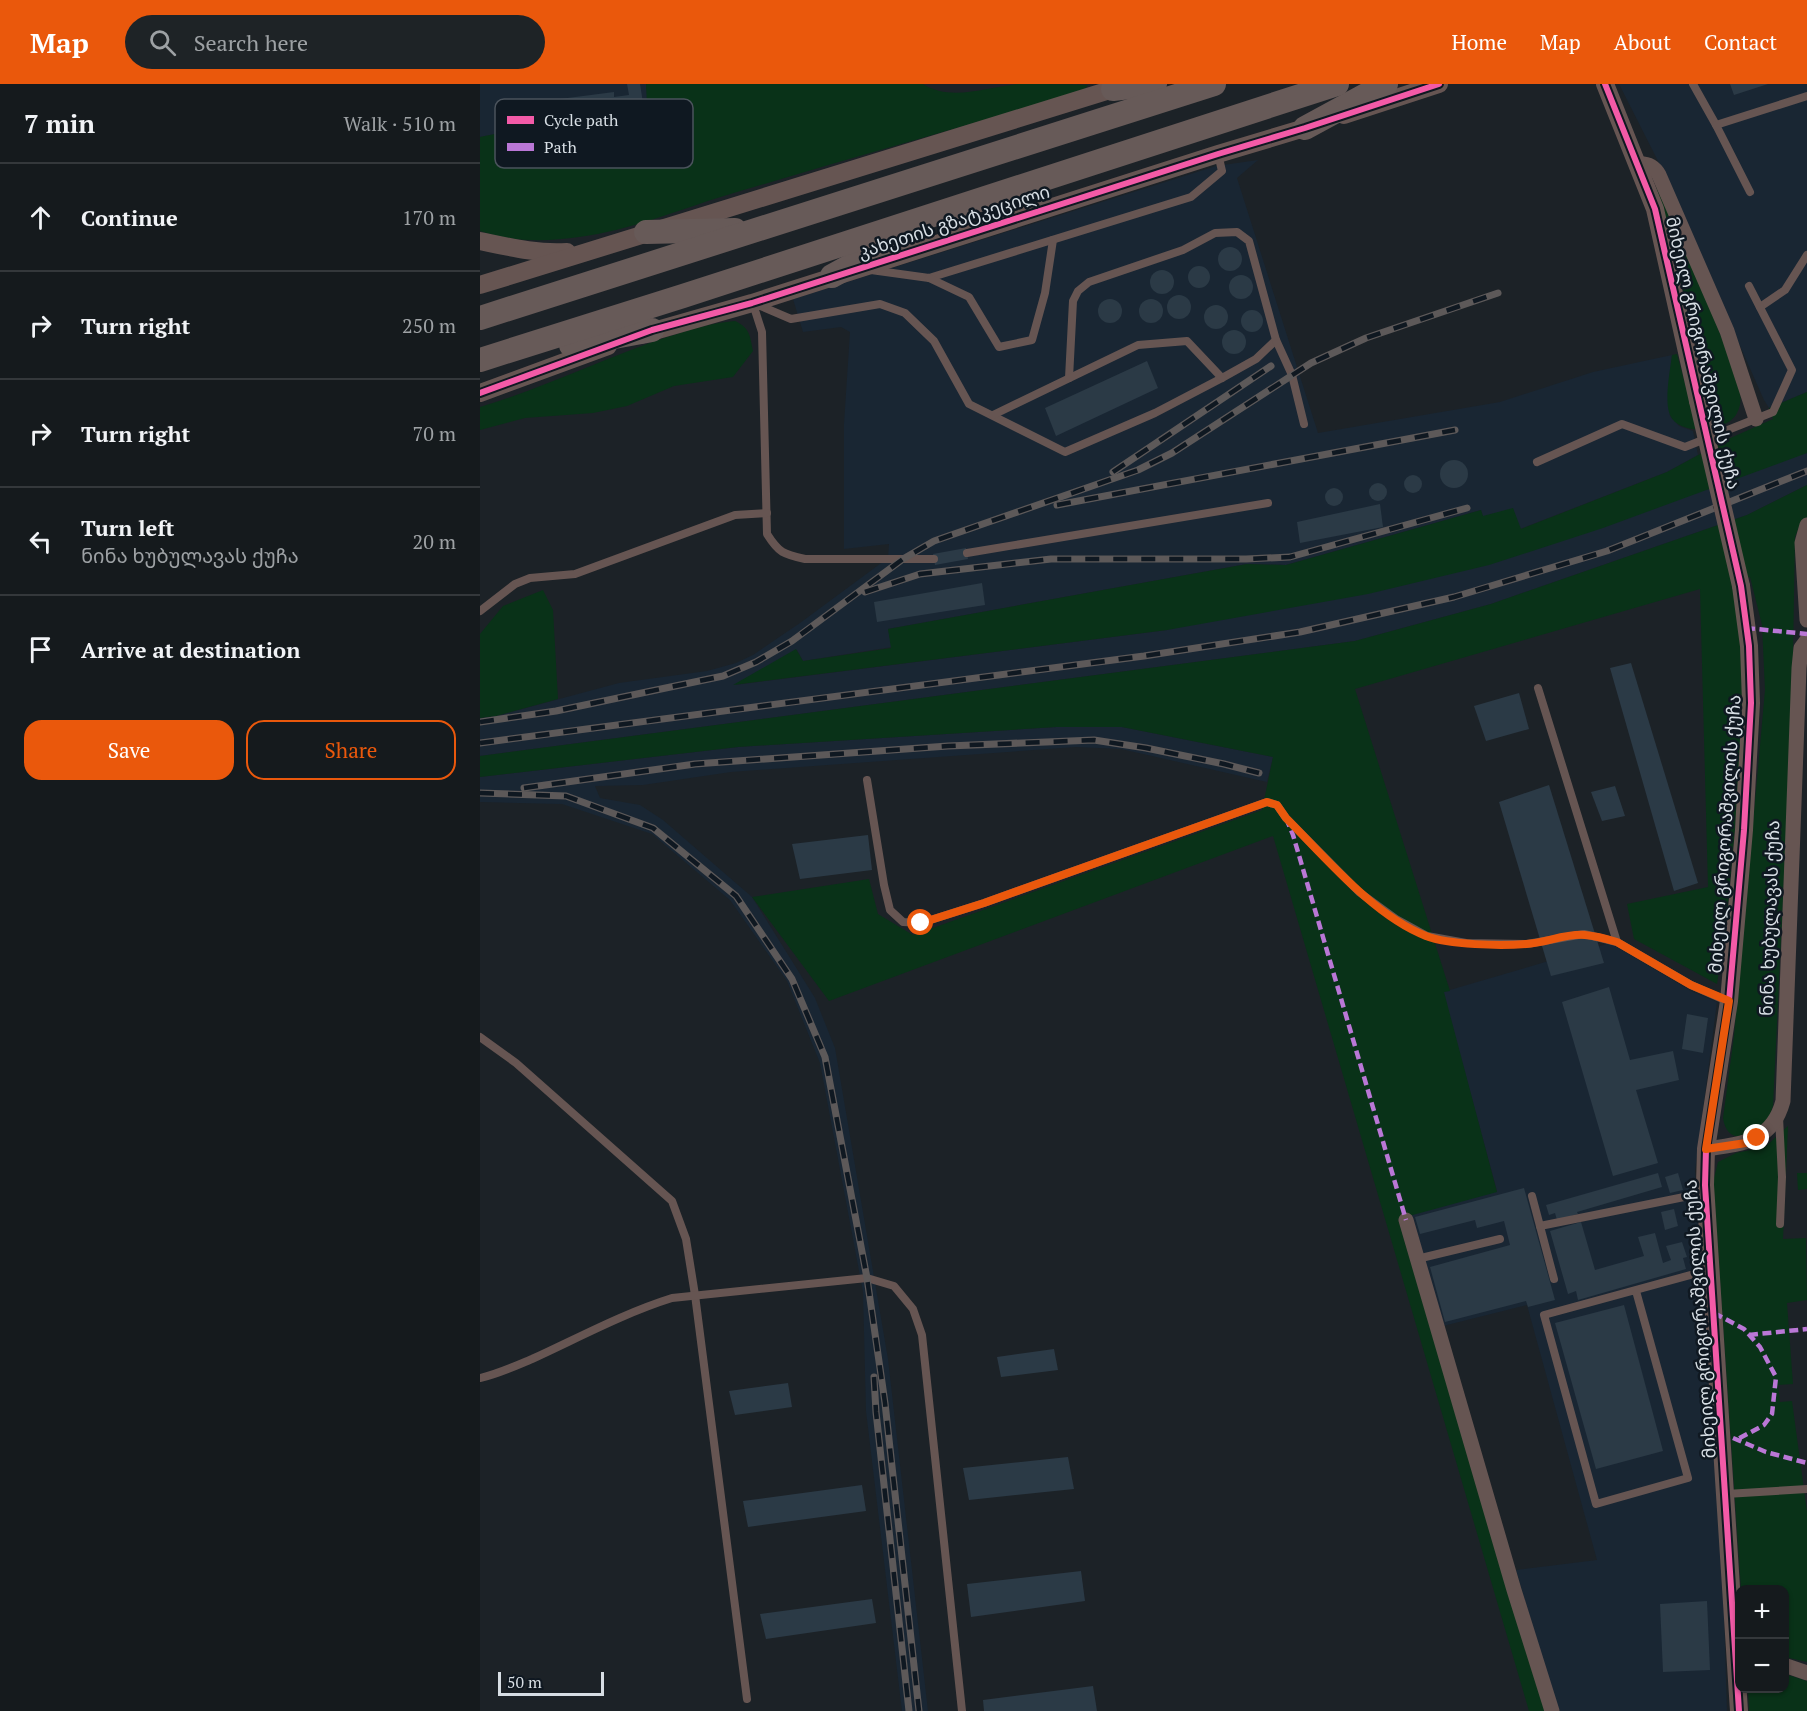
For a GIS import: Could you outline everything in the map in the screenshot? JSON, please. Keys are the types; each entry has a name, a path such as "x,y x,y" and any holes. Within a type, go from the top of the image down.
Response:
{"highway":[{"path":"1117,86 1155,84"},
{"path":"480,318 1214,84"},
{"name":"კახეთის გზატკეცილი","path":"480,361 1337,84"},
{"path":"1305,128 1386,84"},
{"path":"832,276 954,208"},
{"path":"646,232 759,230"},
{"path":"480,361 652,330"}],"street":[{"name":"კახეთის გზატკეცილი","path":"480,393 652,330 752,303 1439,84"},
{"name":"მიხეილ გრიგორაშვილის ქუჩა","path":"1605,84 1655,209 1741,586 1749,646 1751,703 1744,830 1729,1001 1706,1149 1706,1193 1725,1494 1737,1639"},
{"path":"480,285 1117,86"},
{"path":"1638,164 1655,167 1659,175 1727,332 1756,419"},
{"path":"480,241 515,249 551,253 598,248"},
{"path":"1807,525 1802,543 1807,620"},
{"name":"ნინა ხუბულავას ქუჩა","path":"1779,1116 1783,1101 1799,668 1801,648 1807,640"},
{"path":"1706,1149 1752,1140 1769,1129 1779,1116"},
{"path":"1406,1220 1514,1590 1552,1711"},
{"path":"1789,1666 1807,1672"},
{"name":"მიხეილ გრიგორაშვილის ქუჩა","path":"1738,1693 1738,1711"}],"lane":[{"path":"1694,84 1750,192"},
{"path":"1716,125 1807,96"},
{"path":"929,278 1191,196 1222,171 1218,154"},
{"path":"1069,378 1072,301 1078,291 1089,282 1182,250 1215,233 1237,232 1249,241 1276,340 1292,375 1304,424"},
{"path":"857,269 929,278 969,297 999,347 1032,340 1045,292 1053,240"},
{"path":"1760,307 1785,290 1807,255"},
{"path":"1537,462 1622,424 1685,447 1773,412 1792,370 1749,286"},
{"path":"752,303 792,319 879,304 905,313 934,341 969,404 1065,452 1155,413 1222,378 1256,359 1276,340"},
{"path":"752,303 762,332 767,534 776,548 785,555 805,559 934,559"},
{"path":"993,416 1138,345 1188,341 1222,378"},
{"path":"967,553 1268,503"},
{"path":"480,611 515,584 530,578 576,574 735,515 767,513"},
{"path":"1538,688 1617,942"},
{"path":"867,780 890,910 903,922 921,923 984,903 1267,802 1277,805 1286,818 1359,891 1396,920 1427,936 1466,943 1527,944 1584,934 1617,942 1691,985 1729,1001"},
{"path":"480,1037 516,1063 672,1202 686,1239 747,1699"},
{"path":"1779,1116 1782,1177 1780,1224"},
{"path":"1540,1226 1706,1193"},
{"path":"1532,1196 1554,1279"},
{"path":"1417,1259 1500,1239"},
{"path":"1636,1290 1688,1478 1596,1504 1544,1315 1636,1290 1711,1270"},
{"path":"480,1378 557,1348 648,1305 672,1298 867,1278 894,1286 913,1309 922,1335 962,1711"},
{"path":"1725,1494 1807,1489"}],"shaded area":[{"path":"480,84 646,84 648,99 495,99 495,134 480,137"},
{"path":"1619,84 1807,84 1807,392 1769,408 1764,400 1659,163"},
{"path":"1258,160 1237,178 1318,433 1500,402 1593,372 1672,355 1668,403 1670,416 1679,426 1693,431 1698,455 1667,472 1520,529 1483,516 1481,510 1286,565 1247,564 888,629 892,647 803,661 797,650 735,685 1167,630 1807,453 1807,485 1747,515 1491,604 1355,641 480,756 480,718 496,716 619,683 707,671 736,663 753,655 800,623 888,558 889,544 844,549 844,424 850,332 841,327 803,332 793,299 1216,166"},
{"path":"1056,727 1122,727 1273,757 1267,782 1121,749 1076,747 731,772 643,785 595,786 600,798 640,805 663,820 752,897 815,998 835,1048 888,1359 928,1711 902,1711 866,1411 863,1292 820,1063 787,981 730,900 652,834 562,804 480,802 480,777 738,747"},
{"path":"1610,943 1691,991 1717,1002 1695,1171 1722,1547 1727,1711 1557,1711 1516,1570 1597,1560 1527,1305 1443,1326 1411,1214 1497,1191 1443,992"}],"green space":[{"path":"646,84 923,84 945,92 957,93 1018,84 1088,85 1083,91 599,234 541,240 516,239 480,231 480,137 495,134 495,168 693,168 693,99 647,99"},
{"path":"1655,182 1659,183 1736,373 1740,393 1737,413 1732,419 1714,428 1683,427 1675,422 1668,409 1672,355 1677,354 1691,406 1712,402"},
{"path":"735,321 746,330 753,351 733,377 674,386 627,406 593,413 525,418 480,430 480,407 667,337 709,325"},
{"path":"1807,392 1807,453 1603,528 1489,565 1368,594 1167,630 733,685 796,649 803,661 891,648 888,629 1247,564 1286,565 1481,510 1483,516 1513,508 1521,529 1667,472 1726,440 1773,419 1769,408"},
{"path":"1807,485 1807,517 1801,522 1795,537 1792,711 1773,1106 1766,1121 1753,1133 1740,1137 1734,1136 1725,1127 1723,1118 1734,1036 1765,690 1762,625 1750,577 1733,583 1747,704 1726,924 1717,984 1634,939 1627,904 1708,887 1700,589 1355,689 1450,991 1444,992 1497,1192 1398,1219 1546,1711 1529,1711 1273,836 829,1001 752,897 869,879 878,914 913,935 1262,810 1273,757 1122,727 1056,727 738,747 480,777 480,756 1355,641 1491,604 1747,515"},
{"path":"543,590 553,610 558,699 496,716 480,718 480,634 503,606"},
{"path":"1788,1126 1783,1239 1806,1238 1807,1300 1787,1303 1793,1384 1778,1385 1780,1402 1792,1401 1807,1512 1807,1662 1789,1658 1789,1585 1741,1585 1714,1178 1718,1162 1736,1153 1765,1147"},
{"path":"1797,1173 1807,1173 1807,1189 1798,1190"},
{"path":"1789,1675 1807,1681 1807,1711 1749,1711 1748,1693 1789,1693"}],"building":[{"path":"627,84 640,84 642,99 560,99 614,92 614,97 629,95"},
{"path":"1730,84 1768,84 1734,95"},
{"path":"1230,247 1238,251 1242,259 1238,267 1230,271 1222,267 1218,259 1222,251"},
{"path":"1195,266 1203,266 1210,273 1210,281 1203,288 1195,288 1188,281 1188,273"},
{"path":"1162,270 1170,274 1174,282 1170,290 1162,294 1154,290 1150,282 1154,274"},
{"path":"1241,275 1249,279 1253,287 1249,295 1241,299 1233,295 1229,287 1233,279"},
{"path":"1179,295 1187,299 1191,307 1187,315 1179,319 1171,315 1167,307 1171,299"},
{"path":"1110,299 1118,303 1122,311 1118,319 1110,323 1102,319 1098,311 1102,303"},
{"path":"1151,299 1159,303 1163,311 1159,319 1151,323 1143,319 1139,311 1143,303"},
{"path":"1216,305 1224,309 1228,317 1224,325 1216,329 1208,325 1204,317 1208,309"},
{"path":"1248,310 1256,310 1263,317 1263,325 1256,332 1248,332 1241,325 1241,317"},
{"path":"1234,330 1242,334 1246,342 1242,350 1234,354 1226,350 1222,342 1226,334"},
{"path":"1147,361 1158,388 1056,436 1045,408"},
{"path":"1454,460 1464,464 1468,474 1464,484 1454,488 1444,484 1440,474 1444,464"},
{"path":"1413,475 1419,478 1422,484 1419,490 1413,493 1407,490 1404,484 1407,478"},
{"path":"1378,483 1384,486 1387,492 1384,498 1378,501 1372,498 1369,492 1372,486"},
{"path":"1334,488 1340,491 1343,497 1340,503 1334,506 1328,503 1325,497 1328,491"},
{"path":"1380,504 1383,527 1300,543 1297,522"},
{"path":"966,548 968,559 935,565 933,554"},
{"path":"982,583 985,605 877,622 874,602"},
{"path":"1631,663 1698,883 1674,891 1610,668"},
{"path":"1519,693 1529,729 1486,741 1474,706"},
{"path":"1549,785 1604,963 1551,976 1499,802"},
{"path":"1615,786 1625,816 1602,821 1591,792"},
{"path":"868,835 872,870 800,879 792,844"},
{"path":"1609,987 1630,1060 1673,1051 1679,1080 1636,1090 1658,1163 1613,1176 1562,1002"},
{"path":"1687,1014 1708,1018 1703,1053 1682,1049"},
{"path":"1658,1173 1662,1187 1557,1220 1555,1213 1549,1215 1546,1205"},
{"path":"1678,1173 1683,1190 1670,1193 1665,1177"},
{"path":"1524,1188 1555,1300 1528,1307 1526,1301 1445,1322 1430,1267 1510,1245 1504,1221 1477,1228 1475,1220 1420,1234 1415,1217"},
{"path":"1674,1209 1678,1226 1665,1230 1661,1212"},
{"path":"1581,1222 1595,1270 1644,1256 1638,1237 1655,1233 1663,1263 1671,1260 1666,1246 1682,1242 1687,1257 1683,1258 1686,1269 1578,1300 1576,1291 1568,1294 1550,1231"},
{"path":"1624,1305 1663,1451 1596,1469 1555,1323"},
{"path":"1054,1349 1058,1370 1001,1377 997,1357"},
{"path":"788,1383 792,1407 735,1415 729,1391"},
{"path":"1068,1457 1074,1489 969,1500 963,1468"},
{"path":"862,1485 866,1511 748,1527 743,1501"},
{"path":"1081,1571 1085,1601 971,1617 967,1584"},
{"path":"872,1599 876,1623 766,1639 760,1614"},
{"path":"1707,1601 1710,1670 1663,1672 1660,1604"},
{"path":"1093,1686 1097,1711 984,1711 983,1700"}],"railway":[{"path":"480,722 556,711 723,676 756,662 792,641 903,559 934,541 1138,470 1172,453 1311,363 1366,338 1498,293"},
{"path":"1113,472 1271,366"},
{"path":"1057,505 1455,430"},
{"path":"480,743 1144,656 1300,632 1454,597 1607,551 1807,471"},
{"path":"865,592 920,574 1051,559 1290,557 1467,508"},
{"path":"524,788 695,764 948,746 1094,740 1146,748 1259,773"},
{"path":"480,793 566,796 653,828 736,896 792,979 825,1057 867,1278 885,1403 919,1711"},
{"path":"874,1377 909,1711"}],"marked path":[{"path":"1746,628 1807,634"},
{"path":"1286,818 1293,835 1406,1220"},
{"path":"1714,1313 1744,1329 1760,1347 1776,1377 1772,1414 1764,1425 1736,1440"},
{"path":"1749,1335 1807,1329"},
{"path":"1733,1438 1766,1452 1807,1463"}],"cycle path":[{"path":"480,393 652,330 752,303 1439,84"},
{"path":"1605,84 1655,209 1741,586 1749,646 1751,703 1744,830 1729,1001 1706,1149 1705,1185 1739,1711"}],"route":[{"path":"921,923 984,903 1267,802 1277,805 1286,818 1359,891 1396,920 1427,936 1466,943 1527,944 1584,934 1617,942 1691,985 1729,1001 1706,1149 1746,1143 1757,1138"}]}
